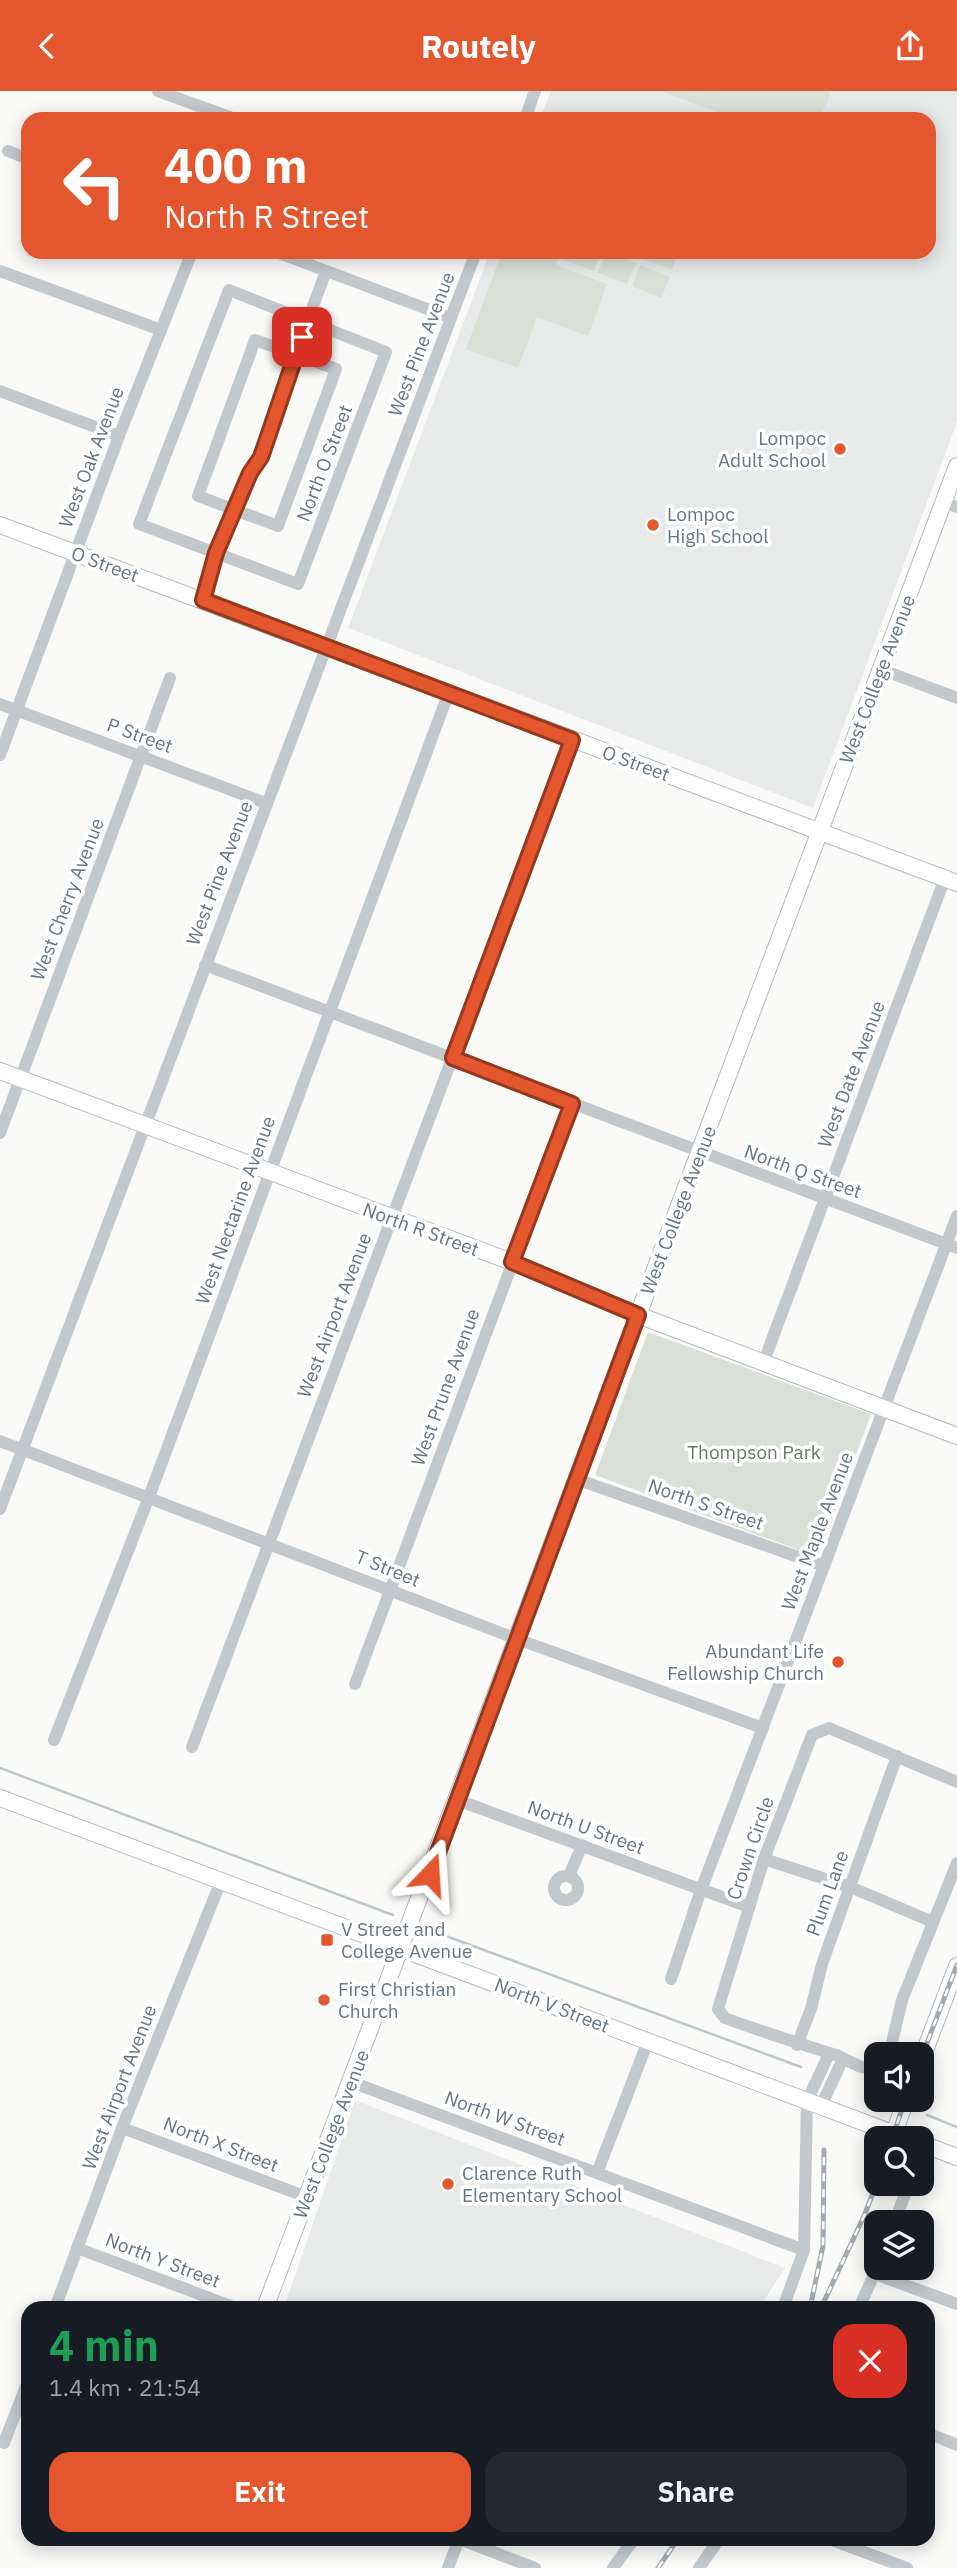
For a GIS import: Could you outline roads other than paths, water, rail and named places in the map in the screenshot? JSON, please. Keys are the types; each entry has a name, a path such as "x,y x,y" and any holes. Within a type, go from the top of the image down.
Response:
{"street":[{"path":"158,91 216,112"},
{"path":"528,112 535,91"},
{"path":"8,151 21,156"},
{"name":"West Oak Avenue","path":"0,755 119,436 189,259"},
{"path":"294,259 451,319"},
{"name":"West Pine Avenue","path":"0,1509 473,259"},
{"path":"0,271 161,330"},
{"path":"203,600 216,553 273,427 282,402 281,393 326,271"},
{"name":"North O Street","path":"229,290 308,319 386,352 298,584 139,524 229,290"},
{"path":"255,339 336,369 278,526 236,510 198,496 255,339"},
{"path":"0,391 119,436"},
{"name":"West College Avenue","path":"268,2301 402,1949 880,669 950,504 957,466"},
{"name":"O Street","path":"0,525 951,881"},
{"path":"880,669 957,698"},
{"name":"West Cherry Avenue","path":"0,1133 170,678"},
{"name":"West Nectarine Avenue","path":"54,1740 149,1497 449,692"},
{"name":"P Street","path":"0,704 266,803"},
{"name":"West Airport Avenue","path":"192,1747 572,740"},
{"name":"West Date Avenue","path":"765,1361 825,1199 951,881"},
{"name":"North Q Street","path":"205,965 952,1246"},
{"name":"North R Street","path":"0,1071 512,1262 638,1315 957,1436"},
{"name":"West Prune Avenue","path":"355,1684 572,1104"},
{"name":"West Maple Avenue","path":"671,1979 701,1890 824,1566 952,1246 957,1216"},
{"name":"T Street","path":"0,1441 270,1542 517,1639 763,1728"},
{"name":"North S Street","path":"576,1479 824,1566"},
{"name":"Crown Circle","path":"864,2069 843,2059 725,2018 718,2009 764,1859 812,1735 829,1728 957,1782"},
{"name":"Plum Lane","path":"797,2045 811,2009 822,1964 897,1756"},
{"name":"North V Street","path":"0,1798 875,2126"},
{"name":"North U Street","path":"457,1800 749,1907"},
{"path":"569,1876 582,1845"},
{"path":"764,1859 850,1887 933,1922"},
{"path":"892,2042 902,2000 957,1863"},
{"name":"West Airport Avenue","path":"58,2301 122,2127 221,1881"},
{"path":"928,2042 957,1966"},
{"path":"597,2173 648,2041"},
{"path":"786,2301 804,2251 814,2103 829,2054"},
{"path":"814,2103 843,2059"},
{"name":"North W Street","path":"351,2081 804,2251"},
{"name":"North X Street","path":"122,2127 307,2197"},
{"path":"934,2150 957,2157"},
{"name":"North Y Street","path":"77,2248 217,2301"},
{"path":"862,2301 872,2280"},
{"path":"898,2280 957,2304"},
{"path":"4,2443 21,2399"},
{"path":"935,2436 957,2445"},
{"path":"448,2568 456,2546"},
{"path":"477,2546 535,2568"},
{"path":"613,2568 629,2546"},
{"path":"699,2568 714,2546"},
{"path":"848,2546 908,2568"}],"waterway":[{"path":"0,1768 393,1915"},
{"path":"427,1929 801,2067"},
{"path":"927,2115 957,2127"}],"railway":[{"path":"927,2042 957,1965"},
{"path":"896,2126 901,2112"},
{"path":"811,2301 823,2246 824,2150"},
{"path":"824,2301 872,2196"},
{"path":"658,2568 673,2546"}],"place":[{"name":"Lompoc Adult School","path":"840,449"},
{"name":"Lompoc High School","path":"653,525"},
{"name":"Abundant Life Fellowship Church","path":"838,1662"},
{"name":"V Street and College Avenue","path":"327,1940"},
{"name":"First Christian Church","path":"324,2000"},
{"name":"Clarence Ruth Elementary School","path":"448,2184"}],"park label":[{"name":"Thompson Park","path":"754,1452"}]}
